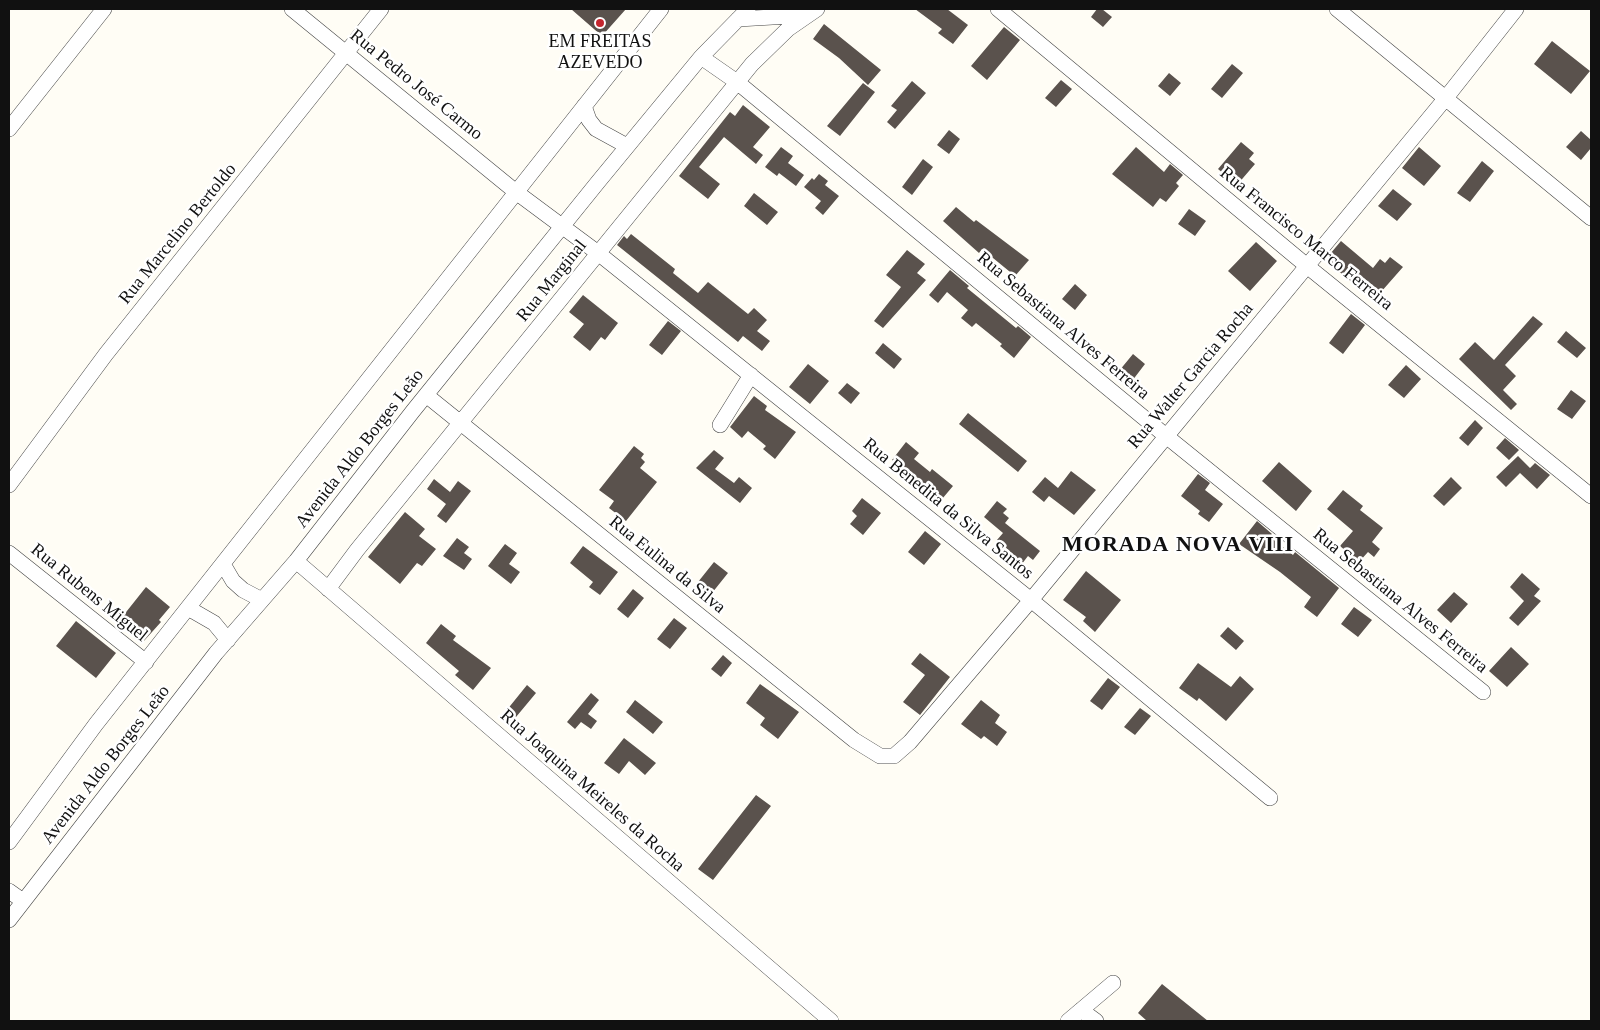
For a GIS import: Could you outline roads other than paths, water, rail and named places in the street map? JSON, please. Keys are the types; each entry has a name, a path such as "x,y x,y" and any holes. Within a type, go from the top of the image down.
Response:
{"street":[{"path":"9,129 104,9"},
{"name":"Rua Pedro José Carmo","path":"292,9 516,192 562,227"},
{"name":"Rua Marcelino Bertoldo","path":"9,485 106,354 381,9"},
{"name":"Avenida Aldo Borges Leão","path":"9,842 188,608 661,9"},
{"name":"Rua Francisco Marco Ferreira","path":"998,9 1307,266 1591,496"},
{"path":"1337,9 1591,218"},
{"name":"Rua Walter Garcia Rocha","path":"887,758 899,754 910,742 1031,600 1445,99 1516,9"},
{"path":"743,14 812,12"},
{"name":"Rua Marginal","path":"328,589 461,421 737,82 768,47 812,12"},
{"name":"Avenida Aldo Borges Leão","path":"9,920 228,640 296,561 426,395 627,146 702,57 743,14"},
{"name":"Rua Sebastiana Alves Ferreira","path":"702,57 737,82 1166,436 1483,692"},
{"path":"584,106 589,120 596,129 627,146"},
{"name":"Rua Benedita da Silva Santos","path":"562,227 598,253 1031,600 1270,798"},
{"path":"720,425 751,375"},
{"name":"Rua Eulina da Silva","path":"426,395 461,421 868,751 887,758"},
{"name":"Rua Rubens Miguel","path":"9,553 146,662"},
{"name":"Rua Joaquina Meireles da Rocha","path":"296,561 831,1021"},
{"path":"223,564 233,581 243,590 262,600"},
{"path":"188,608 214,623 228,640"},
{"path":"9,891 23,901"},
{"path":"1068,1021 1113,983"},
{"path":"1081,1010 1096,1021"}],"place":[{"name":"EM FREITAS AZEVEDO","path":"600,23"}],"district":[{"name":"MORADA NOVA VIII","path":"1178,545"}]}
